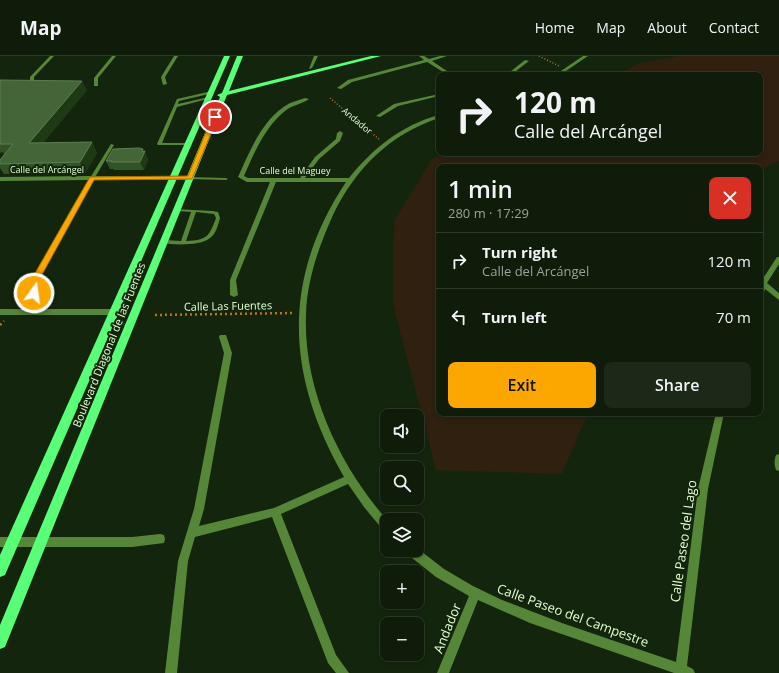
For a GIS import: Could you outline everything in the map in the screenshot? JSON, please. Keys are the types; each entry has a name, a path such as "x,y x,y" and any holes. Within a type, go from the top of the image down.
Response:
{"main road":[{"name":"Boulevard Diagonal de las Fuentes","path":"0,570 228,56"},
{"name":"Boulevard Diagonal de las Fuentes","path":"0,642 240,56"},
{"path":"210,95 358,56"},
{"path":"225,91 378,56"}],"street":[{"path":"32,83 32,77 52,56"},
{"path":"96,85 96,78 114,56"},
{"path":"165,84 163,77 176,56"},
{"path":"421,56 446,72"},
{"path":"339,88 350,81 445,56"},
{"path":"560,72 586,56"},
{"path":"512,72 527,61"},
{"path":"378,116 396,105 436,96"},
{"name":"Calle del Maguey","path":"307,99 292,104 272,122 255,146 241,177 246,180 350,180"},
{"path":"380,518 350,480 321,418 308,376 303,342 302,313 307,280 315,250 329,216 350,180 360,167 384,144 408,128 436,117"},
{"path":"302,179 317,158 338,140 340,133"},
{"path":"34,293 34,282 92,178"},
{"name":"Calle del Arcángel","path":"0,179 190,178"},
{"path":"234,295 233,280 274,179"},
{"path":"779,259 763,284 779,297"},
{"path":"0,312 114,312"},
{"path":"171,673 183,561 199,509 228,353 224,337"},
{"name":"Calle Paseo del Lago","path":"683,672 703,489 719,416"},
{"path":"779,458 779,466"},
{"path":"192,533 275,512 350,480"},
{"path":"275,512 332,659 343,673"},
{"path":"0,542 132,542 160,539"},
{"name":"Calle Paseo del Campestre","path":"420,557 440,572 476,593 530,617 683,672"},
{"name":"Andador","path":"444,673 476,593"}],"lane":[{"path":"310,68 316,56"},
{"path":"189,144 159,144 178,100 210,95"},
{"path":"176,106 210,95"},
{"path":"92,178 112,144"},
{"path":"190,178 226,179"},
{"path":"164,242 201,241 207,239 210,236 218,218 216,213 212,212 177,210"},
{"path":"183,242 194,211"}],"path":[{"path":"539,56 565,68"},
{"name":"Andador","path":"330,98 384,144"},
{"name":"Calle Las Fuentes","path":"155,315 302,313"}],"shaded area":[{"path":"678,56 779,56 779,161 763,168 763,164 436,164 436,416 587,416 562,474 436,470 424,424 424,409 420,409 393,304 394,221 432,159 438,156 763,156 763,72 621,72 640,63"}],"building":[{"path":"0,80 82,81 29,143 92,142 80,162 0,164 0,160 13,144 0,144"},
{"path":"113,149 143,149 142,152 145,151 140,162 106,161"}],"route":[{"path":"34,293 34,282 92,178 190,178 215,117"}]}
